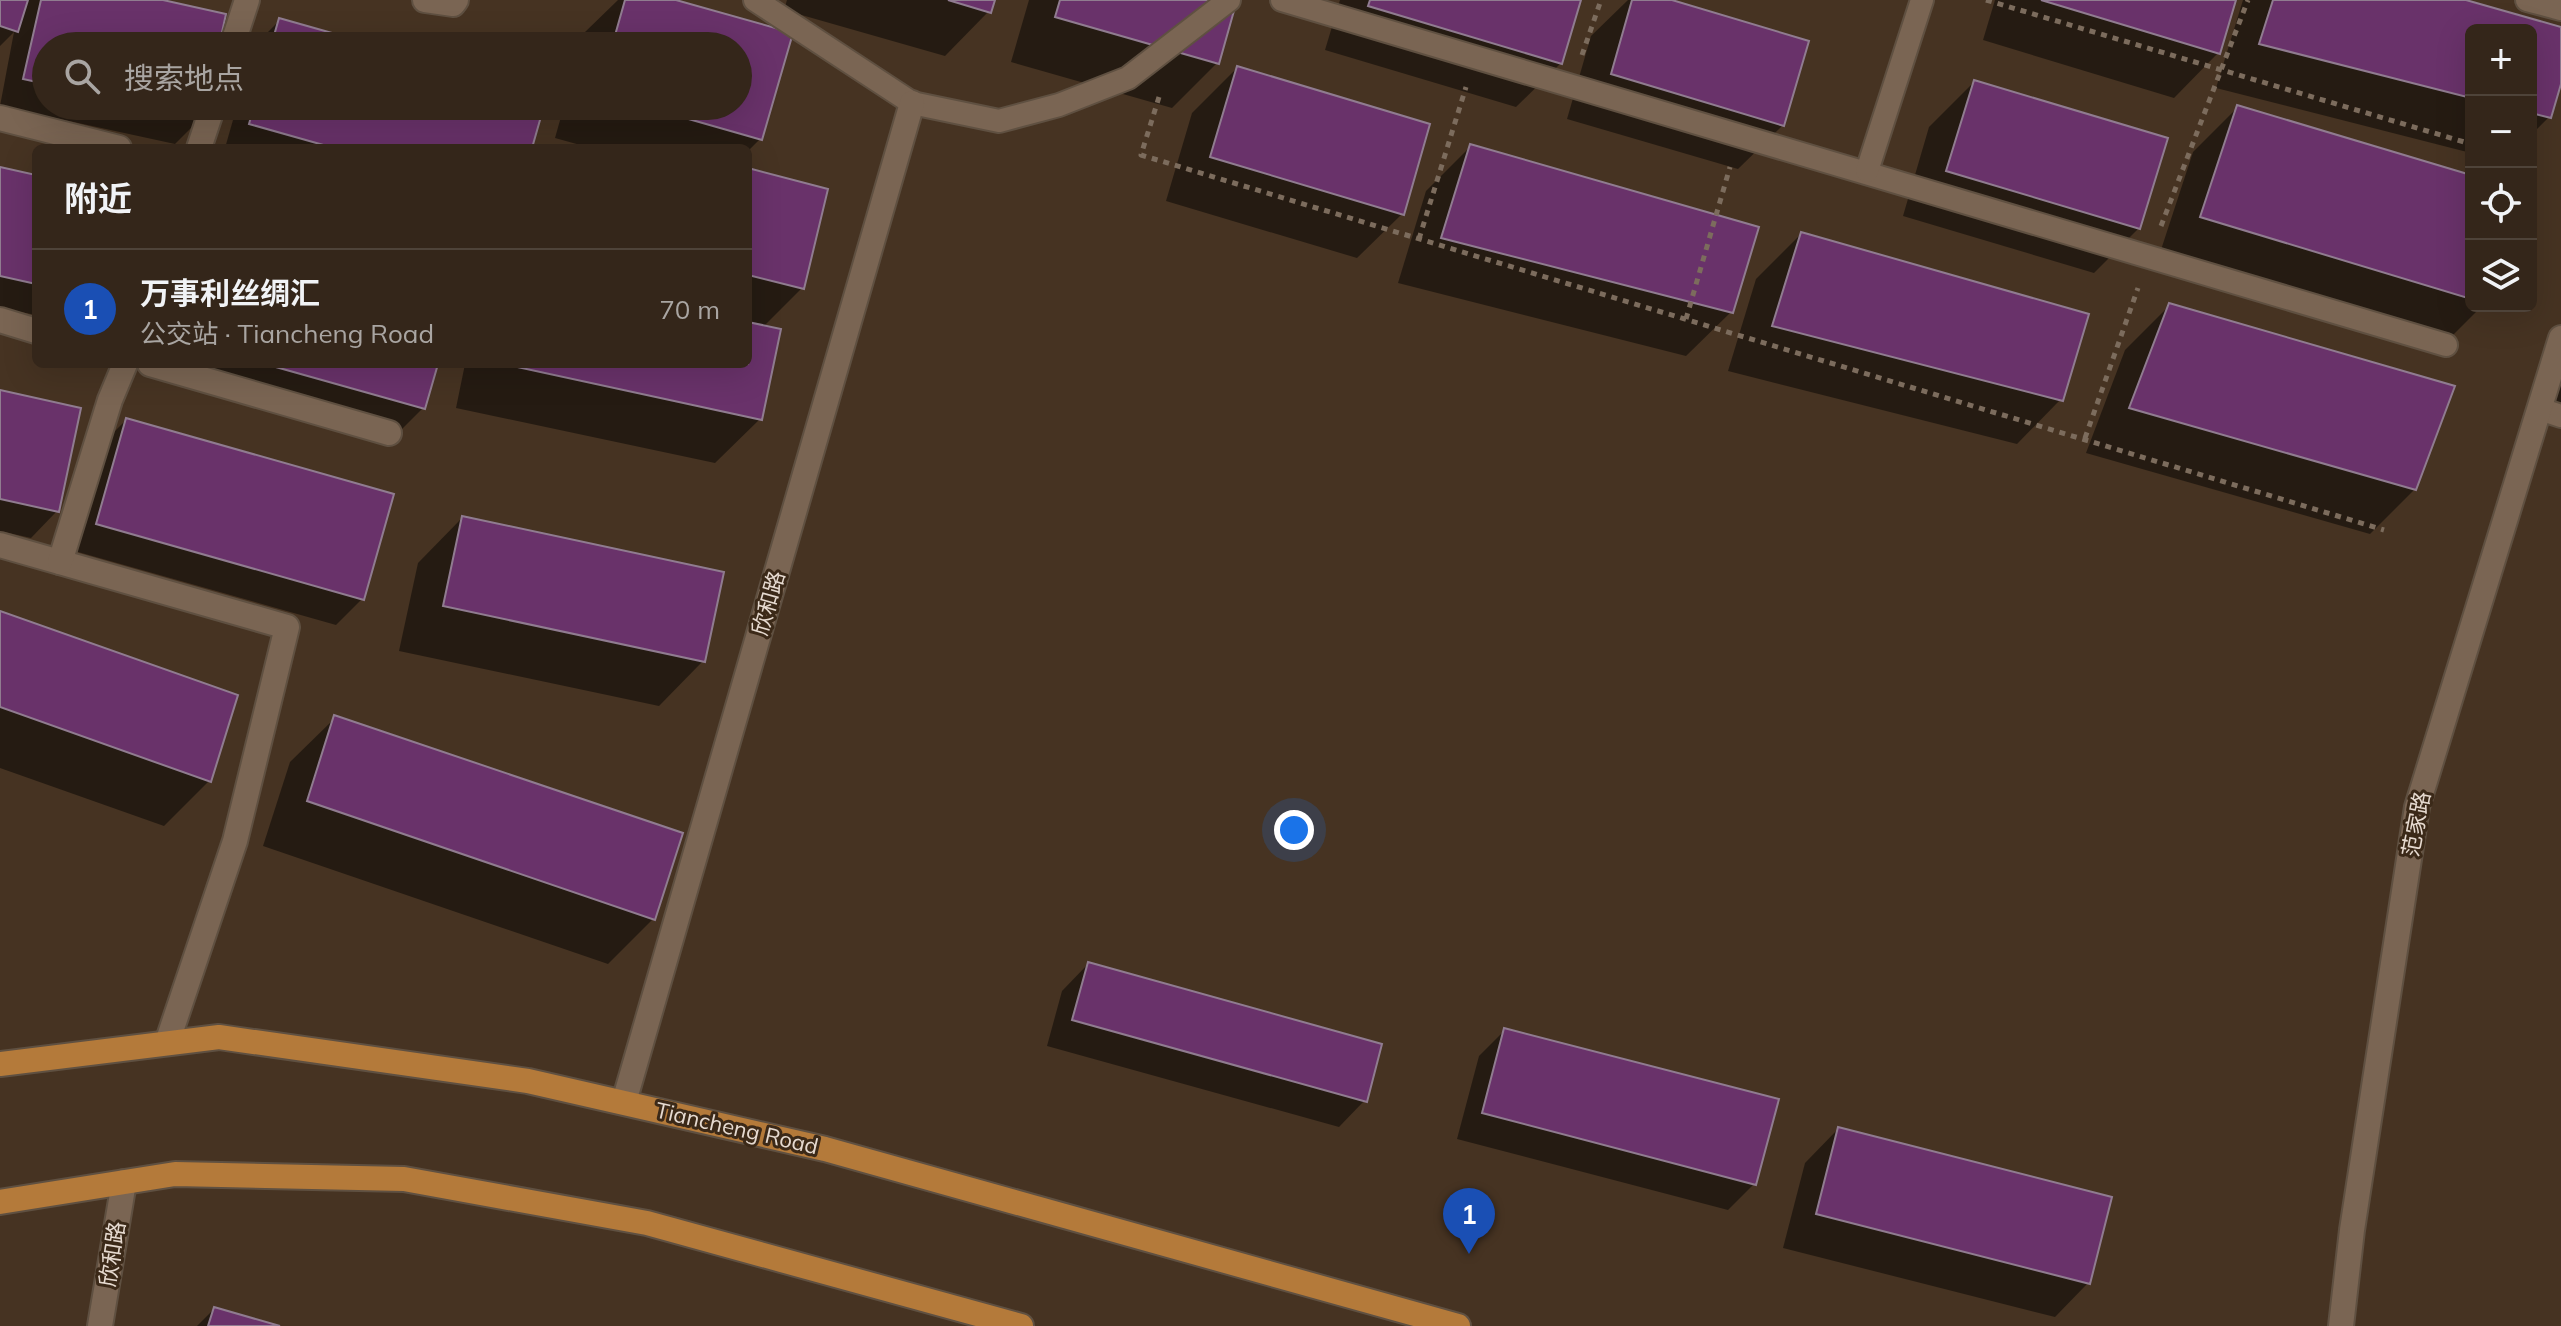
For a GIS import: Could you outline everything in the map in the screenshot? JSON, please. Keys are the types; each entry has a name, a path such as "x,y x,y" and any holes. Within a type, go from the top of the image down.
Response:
{"main road":[{"name":"Tiancheng Road","path":"0,1064 219,1037 528,1081 825,1149 1458,1326"},
{"path":"0,1202 175,1174 404,1179 647,1223 1021,1326"}],"street":[{"path":"237,32 247,0"},
{"path":"425,0 453,4 456,0"},
{"name":"欣和路","path":"624,1102 912,103"},
{"path":"0,118 103,144"},
{"path":"200,144 208,120"},
{"path":"0,320 32,330"},
{"name":"范家路","path":"2341,1326 2352,1230 2417,807 2551,412 2561,338"},
{"path":"60,562 110,400 123,368"},
{"path":"164,368 389,433"},
{"path":"0,545 287,627 235,841 167,1043"},
{"name":"欣和路","path":"100,1326 124,1182"}],"lane":[{"path":"755,0 912,103 999,121 1059,105 1128,78 1229,0"},
{"path":"1282,0 2446,345"},
{"path":"1867,171 1922,0"},
{"path":"2527,0 2561,9"}],"path":[{"path":"1572,87 1601,0"},
{"path":"1986,0 2465,142"},
{"path":"2085,438 2149,257 2248,0"},
{"path":"1176,43 1141,155 2384,530"},
{"path":"1419,239 1475,58"},
{"path":"1686,319 1739,137"}],"building":[{"path":"0,0 28,0 18,32 0,26"},
{"path":"41,0 163,0 226,14 222,32 34,32"},
{"path":"625,0 676,0 793,33 762,140 692,120 752,120 752,32 616,32"},
{"path":"948,0 995,0 991,13"},
{"path":"1060,0 1237,0 1219,64 1055,17"},
{"path":"1370,0 1581,0 1562,64 1368,6"},
{"path":"1632,0 1672,0 1809,41 1784,126 1611,74"},
{"path":"2041,0 2236,0 2220,54"},
{"path":"2273,0 2466,0 2561,27 2561,84 2551,118 2537,114 2537,24 2465,24 2465,96 2259,44"},
{"path":"279,18 328,32 275,32"},
{"path":"32,40 32,81 23,79"},
{"path":"1237,66 1430,124 1404,215 1210,157"},
{"path":"1974,80 2168,138 2140,229 1946,171"},
{"path":"2237,105 2465,173 2465,297 2200,217"},
{"path":"250,120 540,120 533,144 320,144 249,124"},
{"path":"1470,144 1759,227 1733,313 1441,238"},
{"path":"0,167 32,174 32,283 0,276"},
{"path":"752,169 828,189 804,289 752,276"},
{"path":"1801,232 2089,314 2063,401 1772,326"},
{"path":"2169,303 2455,386 2416,490 2129,408"},
{"path":"752,323 781,329 762,420 522,368 752,368"},
{"path":"279,368 437,368 425,409"},
{"path":"0,390 81,408 59,512 0,499"},
{"path":"126,418 394,494 364,600 96,524"},
{"path":"462,516 724,572 705,662 443,606"},
{"path":"0,611 238,695 211,782 0,707"},
{"path":"334,715 683,833 655,920 307,801"},
{"path":"1088,962 1382,1044 1367,1102 1072,1020"},
{"path":"1504,1028 1779,1099 1756,1185 1482,1113"},
{"path":"1838,1127 2112,1197 2090,1284 1816,1214"},
{"path":"214,1307 280,1326 208,1326"}],"place":[{"name":"万事利丝绸汇","path":"1469,1254"}]}
